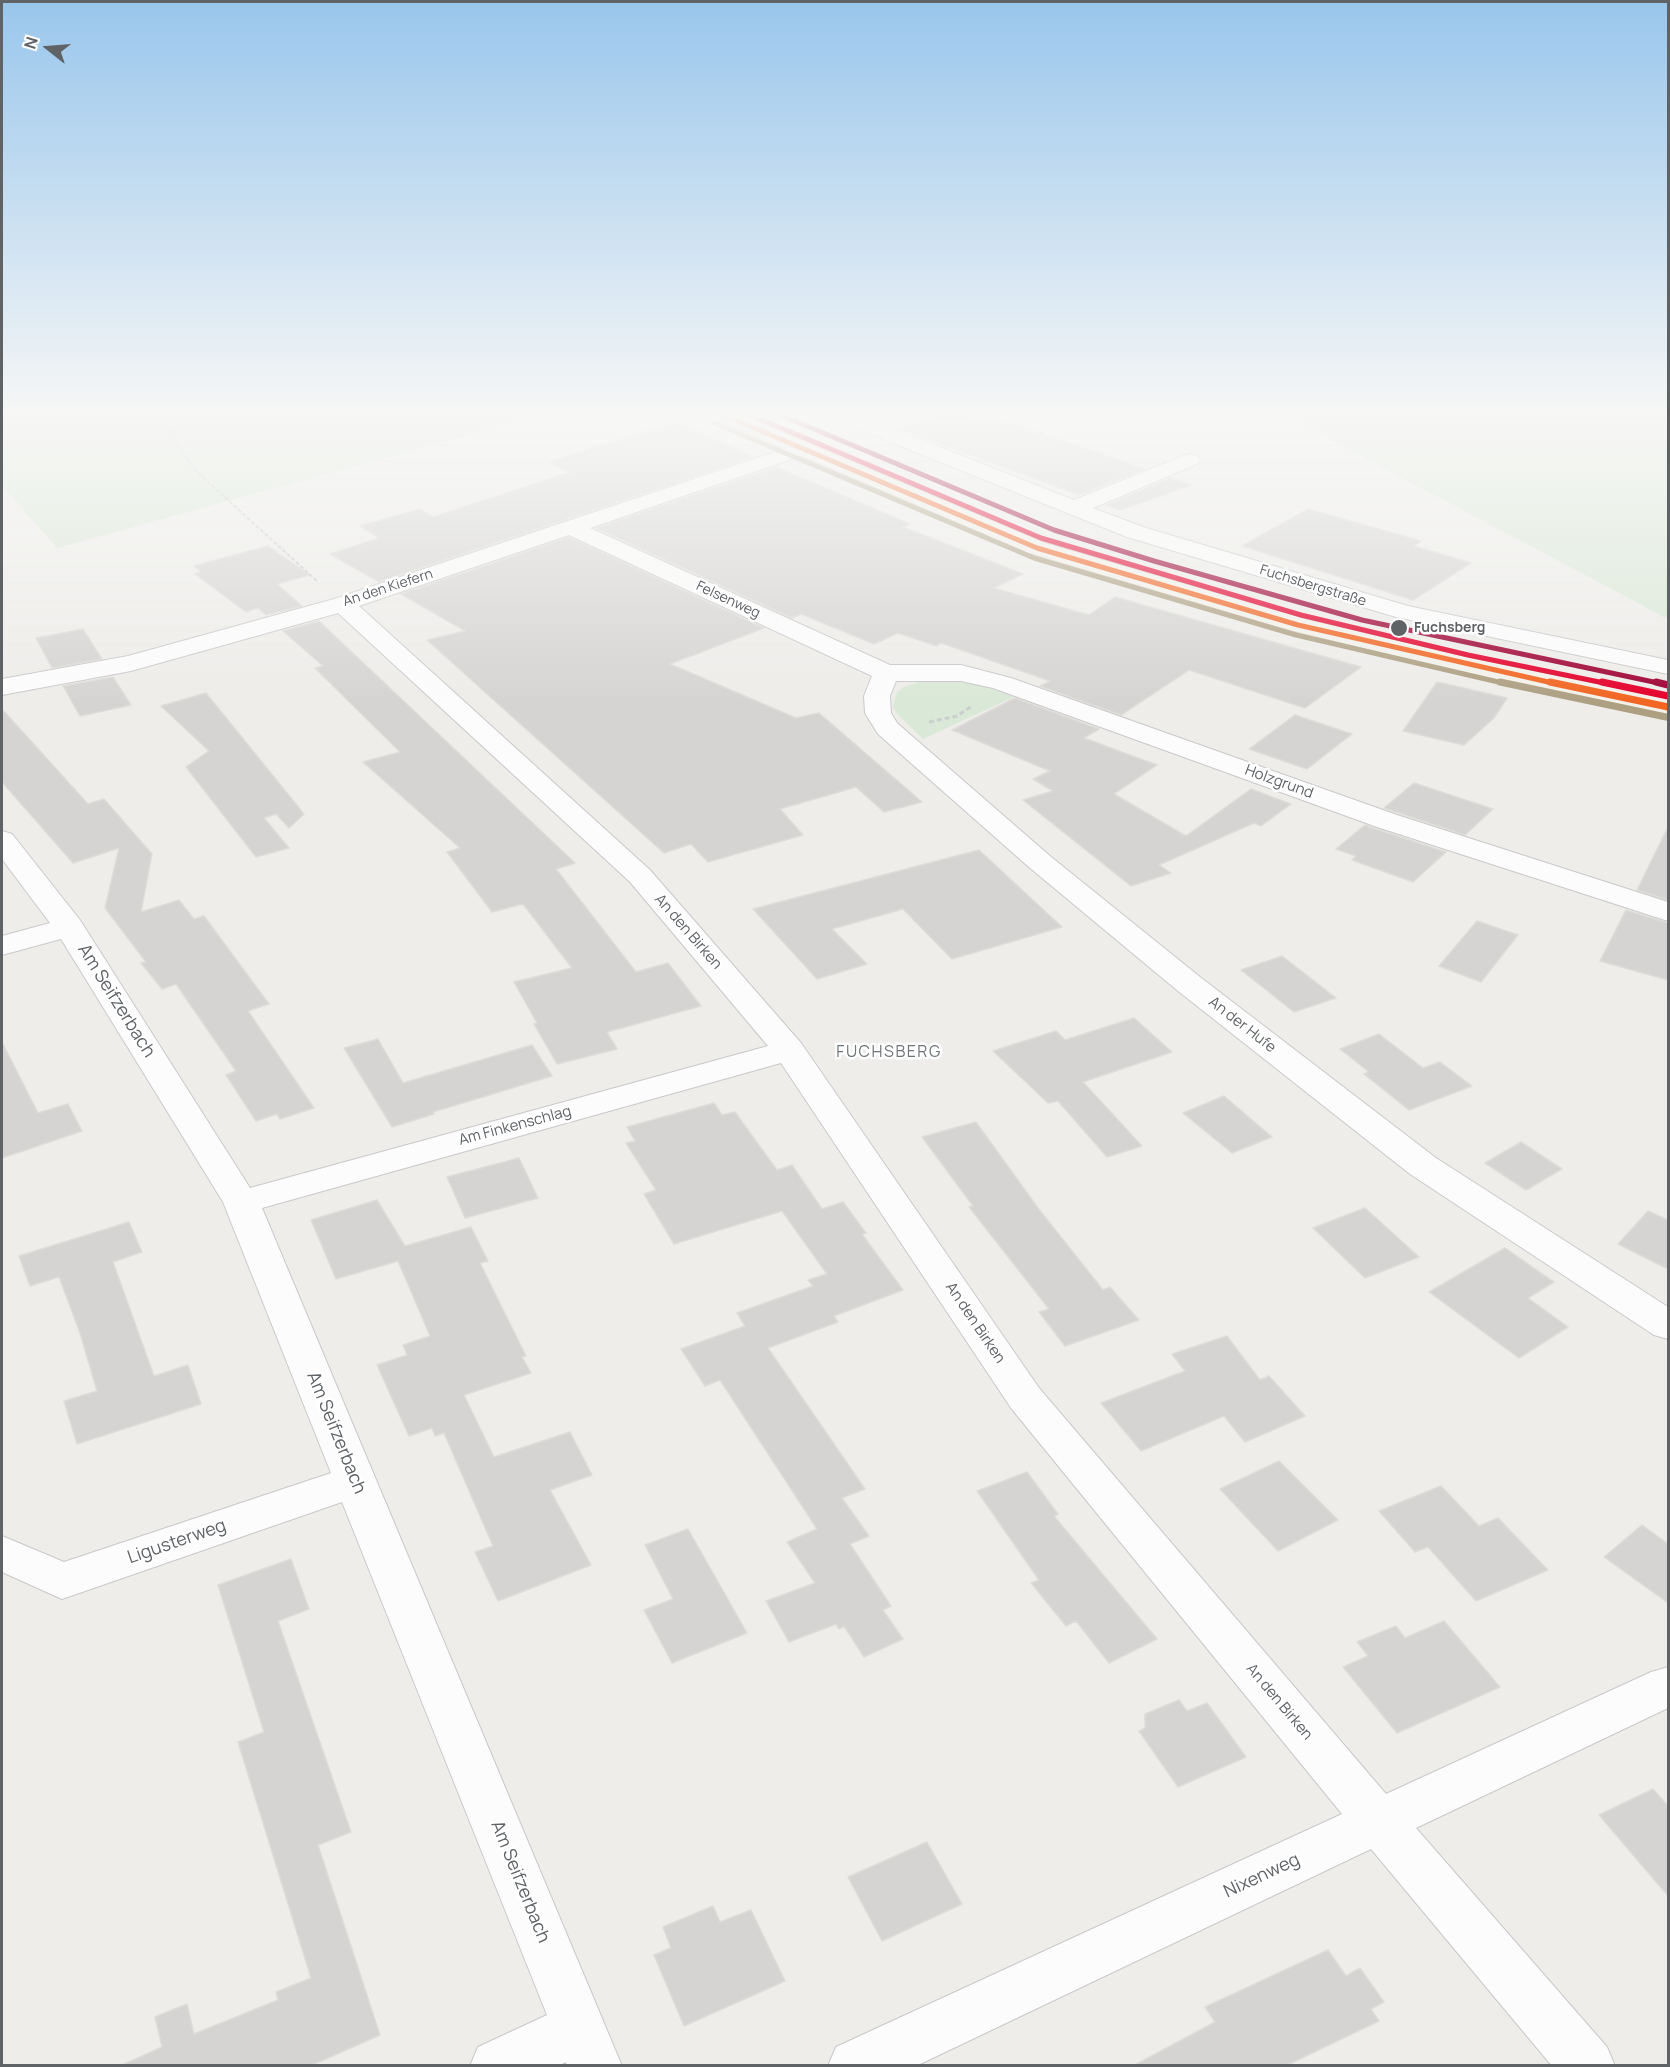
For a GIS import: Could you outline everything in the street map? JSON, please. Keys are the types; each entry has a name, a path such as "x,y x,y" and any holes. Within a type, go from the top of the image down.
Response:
{"main road":[{"path":"946,509 1037,548 1298,625 1466,665 1668,707"}],"street":[{"name":"An den Kiefern","path":"2,687 131,663 342,604 622,509"},
{"name":"Fuchsbergstraße","path":"1078,509 1135,532 1376,605 1668,668"},
{"name":"Felsenweg","path":"570,527 886,673"},
{"name":"An den Birken","path":"342,604 640,876 789,1050 1025,1398 1379,1822 1588,2066"},
{"name":"Holzgrund","path":"886,673 961,673 1002,683 1387,821 1668,912"},
{"name":"An der Hufe","path":"886,673 877,696 878,713 890,729 1068,885 1189,984 1423,1166 1668,1324"},
{"name":"Am Seifzerbach","path":"2,840 69,927 241,1202 588,2046"},
{"path":"2,946 69,927"},
{"name":"Am Finkenschlag","path":"241,1202 789,1050"},
{"name":"Ligusterweg","path":"2,1553 62,1581 355,1481"},
{"name":"Nixenweg","path":"855,2066 1668,1686"},
{"path":"497,2066 588,2046"}],"path":[{"path":"238,509 342,604"},
{"path":"890,729 957,716 1002,683"}],"green space":[{"path":"23,509 197,509 57,548"},
{"path":"1462,509 1668,509 1668,619"},
{"path":"943,680 984,684 1016,696 923,739 898,715 893,707 897,692 918,682"}],"building":[{"path":"418,509 433,517 456,509 596,509 379,582 330,554 379,538 360,526"},
{"path":"651,509 876,509 910,524 903,527 1023,574 994,588 1089,615 1115,597 1361,667 1305,708 1189,670 1121,715 1040,686 1050,681 941,643 936,646 898,633 874,644 801,614 792,618 596,528"},
{"path":"1310,509 1421,541 1414,546 1471,563 1413,600 1242,546"},
{"path":"569,537 764,628 670,664 796,718 819,713 922,802 884,812 856,787 780,809 803,835 708,862 691,844 664,853 427,640 465,631 401,594"},
{"path":"268,546 310,575 277,584 302,606 266,615 258,608 246,612 195,574 201,572 194,566"},
{"path":"319,621 575,863 556,869 636,972 668,963 701,1006 607,1032 617,1049 557,1064 514,982 572,968 523,904 492,912 447,852 460,848 363,762 400,752 315,668 323,666 283,631"},
{"path":"83,629 102,659 52,668 36,638"},
{"path":"113,677 131,705 80,716 63,686"},
{"path":"1437,682 1507,698 1494,718 1464,745 1403,731"},
{"path":"206,693 304,814 289,828 276,814 264,818 289,848 256,857 186,767 209,751 161,706"},
{"path":"1015,698 1099,729 1084,738 1157,765 1114,794 1186,836 1251,789 1291,804 1261,826 1254,823 1159,865 1171,873 1131,886 1023,800 1053,791 1033,779 1050,771 952,730"},
{"path":"2,709 88,804 104,799 152,854 141,912 179,900 194,919 204,916 269,1004 248,1011 314,1108 280,1119 277,1114 256,1121 226,1075 236,1071 176,984 162,989 141,963 146,962 105,908 119,848 73,863 2,782"},
{"path":"1295,715 1352,734 1307,769 1249,749"},
{"path":"1414,783 1493,809 1465,835 1384,808"},
{"path":"1365,825 1446,852 1413,882 1352,860 1356,856 1336,849"},
{"path":"1668,827 1668,900 1637,890"},
{"path":"979,850 1062,927 952,959 903,909 832,929 867,964 817,979 753,909"},
{"path":"1626,910 1668,923 1668,980 1600,961"},
{"path":"1477,921 1518,935 1481,982 1439,966"},
{"path":"1282,956 1336,998 1294,1012 1241,970"},
{"path":"1134,1018 1172,1052 1083,1082 1142,1146 1107,1157 1058,1101 1048,1103 993,1051 1056,1031 1065,1040"},
{"path":"1379,1034 1423,1068 1440,1062 1472,1086 1409,1110 1364,1074 1369,1072 1340,1049"},
{"path":"378,1039 403,1083 532,1045 552,1076 433,1112 434,1114 392,1127 344,1048"},
{"path":"2,1042 38,1113 68,1104 82,1131 2,1158"},
{"path":"1224,1096 1272,1137 1232,1153 1183,1113"},
{"path":"714,1103 722,1115 735,1112 777,1170 792,1165 822,1209 843,1202 866,1233 862,1234 903,1290 834,1316 838,1322 768,1348 865,1489 842,1498 869,1536 850,1544 891,1606 883,1610 903,1639 864,1657 844,1626 839,1629 836,1624 789,1642 766,1601 815,1583 787,1542 817,1529 720,1380 705,1386 681,1349 745,1326 737,1313 813,1286 808,1280 827,1274 782,1211 674,1244 644,1194 656,1190 626,1143 635,1141 627,1127"},
{"path":"976,1122 1038,1208 1103,1290 1110,1287 1139,1320 1065,1346 1039,1312 1049,1309 969,1207 973,1206 922,1137"},
{"path":"1521,1142 1562,1169 1526,1190 1485,1163"},
{"path":"519,1158 538,1198 465,1218 447,1177"},
{"path":"377,1200 405,1246 471,1227 488,1261 480,1263 526,1356 522,1357 531,1373 464,1395 494,1457 570,1432 592,1475 550,1490 591,1565 498,1601 475,1552 493,1546 444,1433 435,1436 432,1428 409,1436 377,1365 407,1355 403,1345 430,1336 398,1261 336,1279 311,1220"},
{"path":"1365,1208 1419,1257 1365,1278 1313,1228"},
{"path":"1648,1211 1668,1220 1668,1269 1618,1244"},
{"path":"129,1222 142,1252 113,1262 154,1376 188,1365 201,1404 77,1444 64,1401 97,1391 80,1333 59,1277 30,1286 19,1256"},
{"path":"1505,1248 1554,1282 1528,1298 1568,1327 1519,1358 1429,1292"},
{"path":"1227,1336 1260,1380 1269,1376 1305,1416 1245,1442 1224,1416 1141,1451 1101,1403 1185,1371 1172,1354"},
{"path":"1279,1461 1338,1520 1278,1551 1220,1489"},
{"path":"1027,1472 1058,1514 1054,1516 1157,1639 1109,1663 1076,1621 1066,1626 1031,1583 1039,1580 977,1491"},
{"path":"1441,1486 1479,1526 1498,1518 1548,1570 1476,1601 1428,1547 1415,1552 1379,1511"},
{"path":"1642,1525 1668,1544 1668,1603 1604,1557"},
{"path":"688,1529 747,1633 672,1663 644,1610 673,1599 645,1545"},
{"path":"291,1559 309,1609 278,1621 351,1832 318,1845 380,2035 310,2066 120,2066 162,2047 155,2017 187,2004 194,2034 278,2000 276,1992 311,1978 238,1742 264,1732 218,1585"},
{"path":"1444,1621 1500,1687 1397,1733 1343,1667 1368,1656 1357,1642 1396,1626 1405,1638"},
{"path":"1179,1700 1187,1711 1207,1703 1246,1757 1178,1787 1139,1731 1145,1728 1145,1714"},
{"path":"1653,1789 1668,1806 1668,1896 1599,1815"},
{"path":"927,1842 962,1904 882,1941 848,1877"},
{"path":"713,1906 720,1922 751,1910 785,1981 684,2026 654,1955 671,1948 663,1927"},
{"path":"1328,1950 1346,1976 1360,1968 1384,2002 1371,2009 1379,2021 1285,2066 1133,2066 1215,2022 1205,2007"}],"transit line":[{"path":"919,509 1034,558 1296,635 1464,675 1666,717"},
{"path":"946,509 1037,548 1298,625 1466,665 1668,707"},
{"path":"974,509 1041,538 1301,615 1468,655 1668,696"},
{"path":"1005,509 1054,530 1154,561 1362,620 1668,685"}],"place":[{"name":"Fuchsberg","path":"1399,628"}],"district":[{"name":"FUCHSBERG","path":"889,1053"}]}
